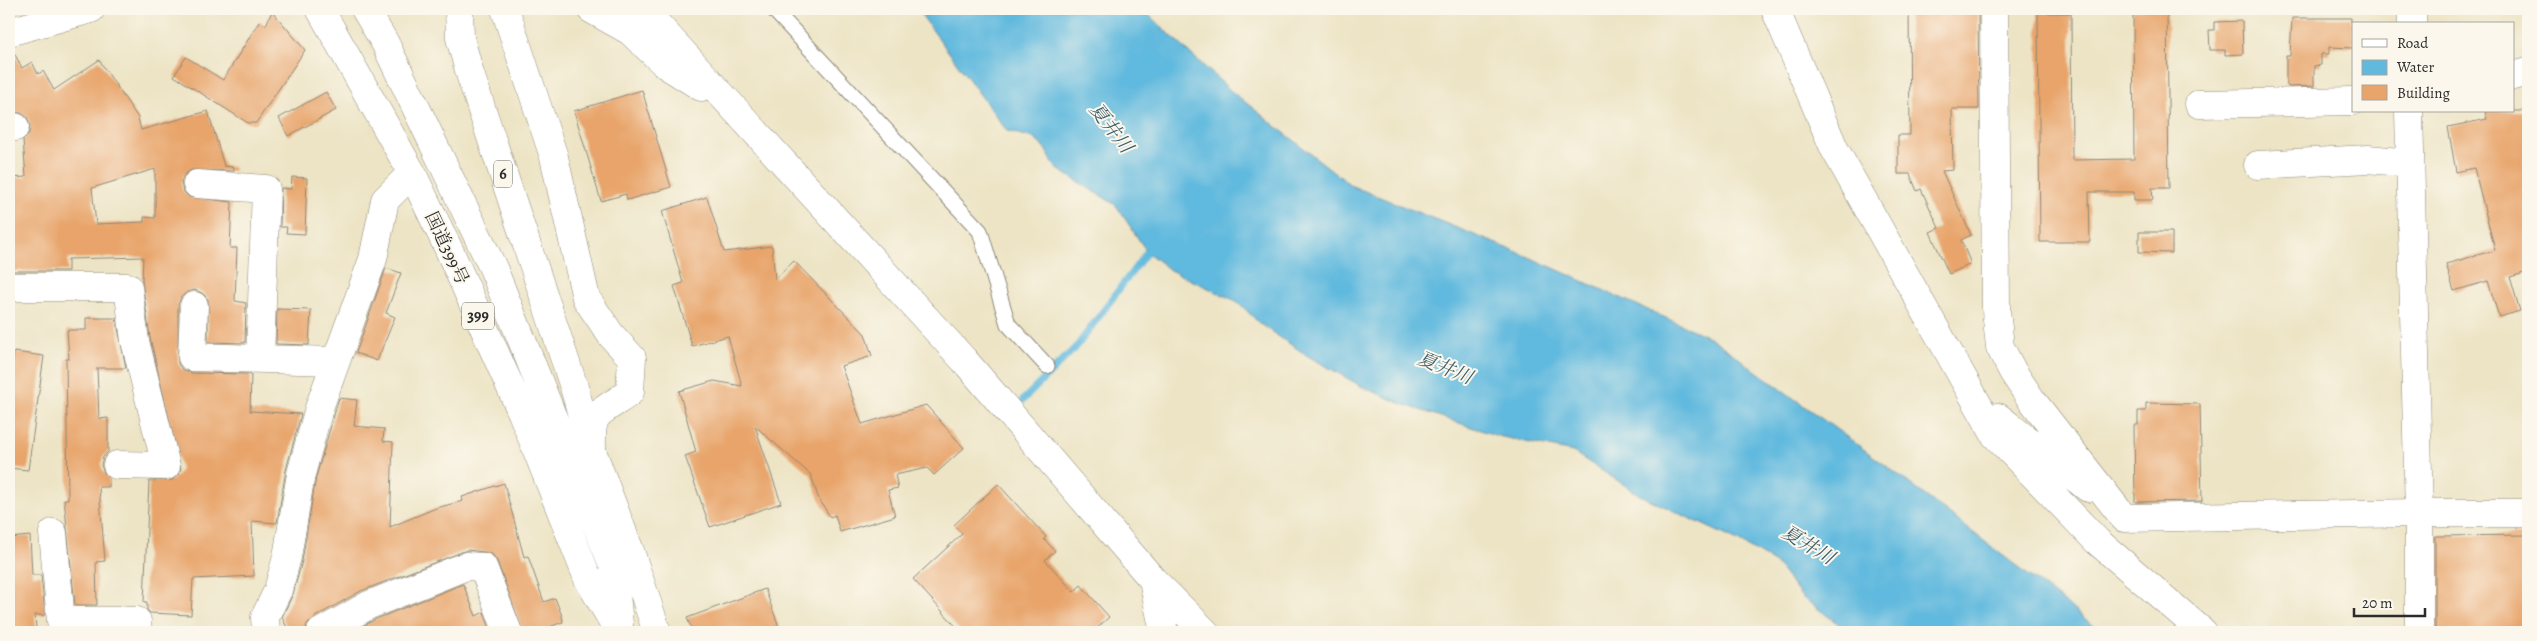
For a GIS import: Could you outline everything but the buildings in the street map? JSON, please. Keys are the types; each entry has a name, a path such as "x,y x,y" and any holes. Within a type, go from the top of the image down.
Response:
{"main road":[{"path":"9,32 91,9"},
{"name":"国道399号","path":"320,9 412,173 522,413 588,579 620,632"},
{"name":"国道399号","path":"365,9 385,43 493,268 613,565 620,632"},
{"name":"6","path":"459,9 460,38 470,74 574,388 592,451 630,551 657,632"},
{"path":"591,9 630,31 666,65 732,108"},
{"path":"643,9 964,360 1153,580 1205,632"},
{"path":"1775,9 1834,148 1995,435 2097,541 2203,632"},
{"path":"1994,9 1996,310 2000,347 2031,399 2118,511 2125,565"},
{"path":"2412,9 2412,22"},
{"path":"511,10 554,157 586,298 611,335 632,358 630,392 615,405 604,408 594,421 592,451"},
{"path":"2514,76 2528,72"},
{"path":"2199,104 2352,100"},
{"path":"2409,112 2419,513 2419,632"},
{"path":"2258,165 2368,159 2410,163"},
{"path":"266,632 265,617 278,590 287,557 301,474 334,361 373,259 385,200 412,173"},
{"path":"197,184 266,189 260,359"},
{"path":"9,287 128,288 135,341 166,466 117,465"},
{"path":"194,306 192,357 334,361"},
{"path":"574,388 604,408"},
{"path":"1975,399 2118,511 2528,514"},
{"path":"53,533 60,621 137,621 138,632"},
{"path":"321,632 369,605 466,566 483,567 508,632"},
{"path":"1153,580 1164,632"}],"lane":[{"path":"773,9 980,231 1008,324 1047,366"}],"water":[{"name":"夏井川","path":"917,9 1142,9 1231,91 1352,186 1522,254 1711,338 1888,467 2102,632 1856,632 1840,625 1802,597 1776,564 1738,541 1640,495 1573,452 1498,436 1402,404 1361,386 1308,356 1260,324 1238,302 1170,270 1147,252 1116,205 1056,168 1044,147 1033,138 1007,131"}],"waterway":[{"path":"1023,400 1077,346 1152,245"}]}
